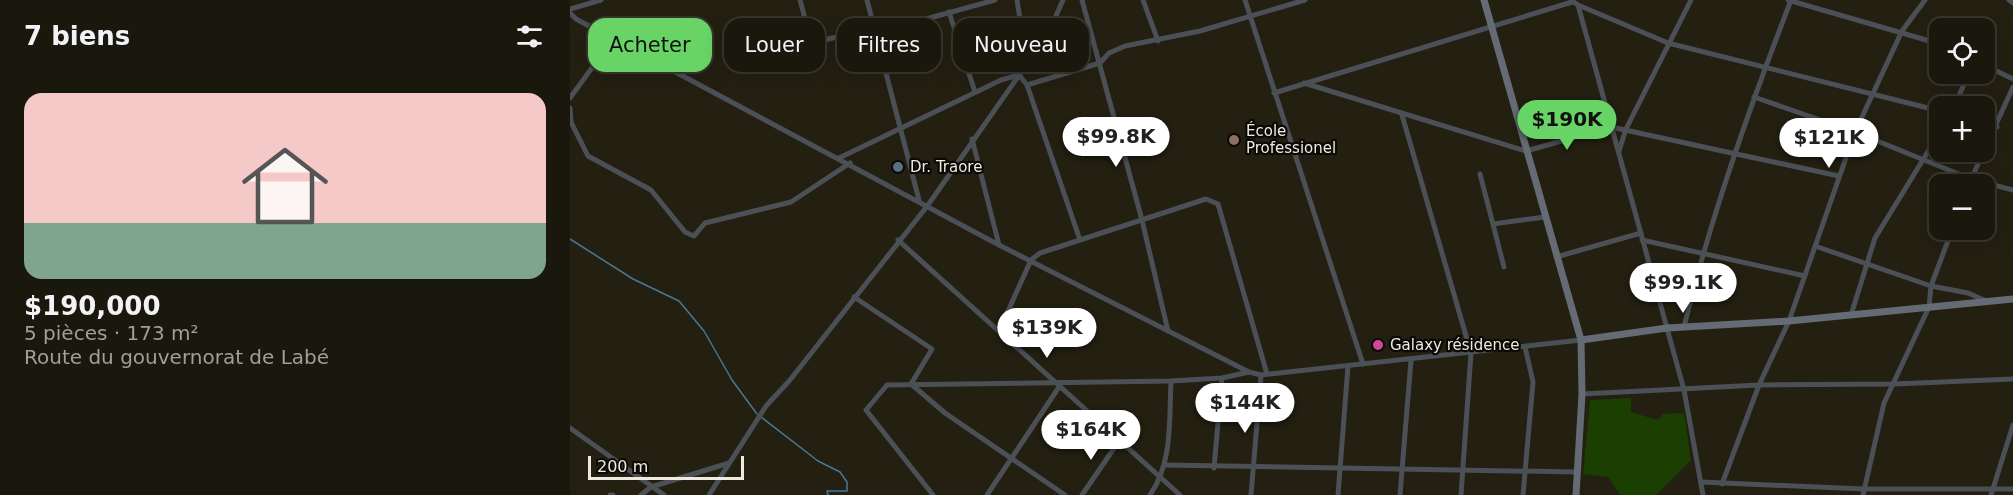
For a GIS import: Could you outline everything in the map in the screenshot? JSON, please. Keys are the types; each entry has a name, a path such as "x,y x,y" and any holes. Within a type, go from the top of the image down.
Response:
{"street":[{"path":"588,25 576,19 570,11 601,0"},
{"path":"800,0 805,18"},
{"path":"867,0 871,18"},
{"path":"924,18 995,0"},
{"path":"1017,0 1020,18"},
{"path":"1055,18 1063,0"},
{"path":"1082,0 1142,220 1167,331"},
{"path":"1143,0 1158,41"},
{"path":"1245,0 1364,364"},
{"path":"1027,85 1100,63 1116,50 1158,41 1305,0"},
{"path":"1484,0 1581,340 1582,394 1576,495"},
{"path":"1618,153 1626,129 1691,0"},
{"path":"1684,327 1702,253 1789,0 1929,40"},
{"path":"1722,484 1759,385 1790,321 1854,132 1902,31 1925,0"},
{"path":"2009,0 2013,3"},
{"path":"1274,93 1572,1 1668,43 1929,108"},
{"path":"1578,5 1684,390 1703,495"},
{"path":"949,12 975,92"},
{"path":"1995,71 2013,79"},
{"path":"570,98 589,72"},
{"path":"676,72 919,200 999,245 1249,372 1264,374 1412,360 1667,328 1790,321 2013,299"},
{"path":"885,72 919,200"},
{"path":"709,495 766,406 790,381 898,240 928,205 1021,72"},
{"path":"839,158 1000,80 1019,75"},
{"path":"1019,75 1027,85 1080,240"},
{"path":"1305,83 1402,115 1526,151 1611,127 1839,176"},
{"path":"1974,174 2013,87"},
{"path":"1755,97 1854,132 1953,174"},
{"path":"570,108 571,122 588,156 651,190 685,232 694,236 705,223 790,202 850,164"},
{"path":"1402,115 1471,353 1461,495"},
{"path":"972,140 999,245"},
{"path":"1851,315 1865,263 1875,238 1929,150"},
{"path":"1480,174 1504,267"},
{"path":"1995,187 2013,190"},
{"path":"999,331 1031,260 1040,253 1206,199 1218,204 1264,374 1251,495"},
{"path":"1492,224 1545,218"},
{"path":"1556,257 1641,233"},
{"path":"898,240 1180,495"},
{"path":"1642,240 1805,276"},
{"path":"1864,492 1884,403 1929,308 1931,286 1949,240"},
{"path":"1815,246 1931,286 1968,292 1989,302"},
{"path":"854,297 932,349 911,384"},
{"path":"1523,495 1533,382 1525,347"},
{"path":"1400,495 1412,360"},
{"path":"1338,495 1348,366"},
{"path":"933,495 866,410 887,385 1058,385 1171,381 1222,378 1249,372"},
{"path":"1214,468 1222,378"},
{"path":"1582,394 1759,385 1894,384 2013,379"},
{"path":"1150,495 1161,479 1165,465 1171,381"},
{"path":"911,384 945,413 1065,495"},
{"path":"987,495 1058,385"},
{"path":"1991,492 2013,425"},
{"path":"570,428 664,495"},
{"path":"1082,495 1119,441"},
{"path":"641,495 651,487 729,463"},
{"path":"1165,465 1254,469 1577,472"},
{"path":"1701,482 1864,492 1991,492 2013,489"}],"green space":[{"path":"1631,398 1631,412 1658,420 1663,414 1684,413 1691,460 1656,495 1620,495 1608,477 1583,474 1590,400"}],"waterway":[{"path":"570,239 633,279 679,301 704,331 732,380 757,414"},
{"path":"761,417 818,461 840,472 847,482 847,491 827,491 828,495"}],"place":[{"name":"École Professionel","path":"1234,140"},
{"name":"Dr. Traore","path":"898,167"},
{"name":"Galaxy résidence","path":"1378,345"}]}
